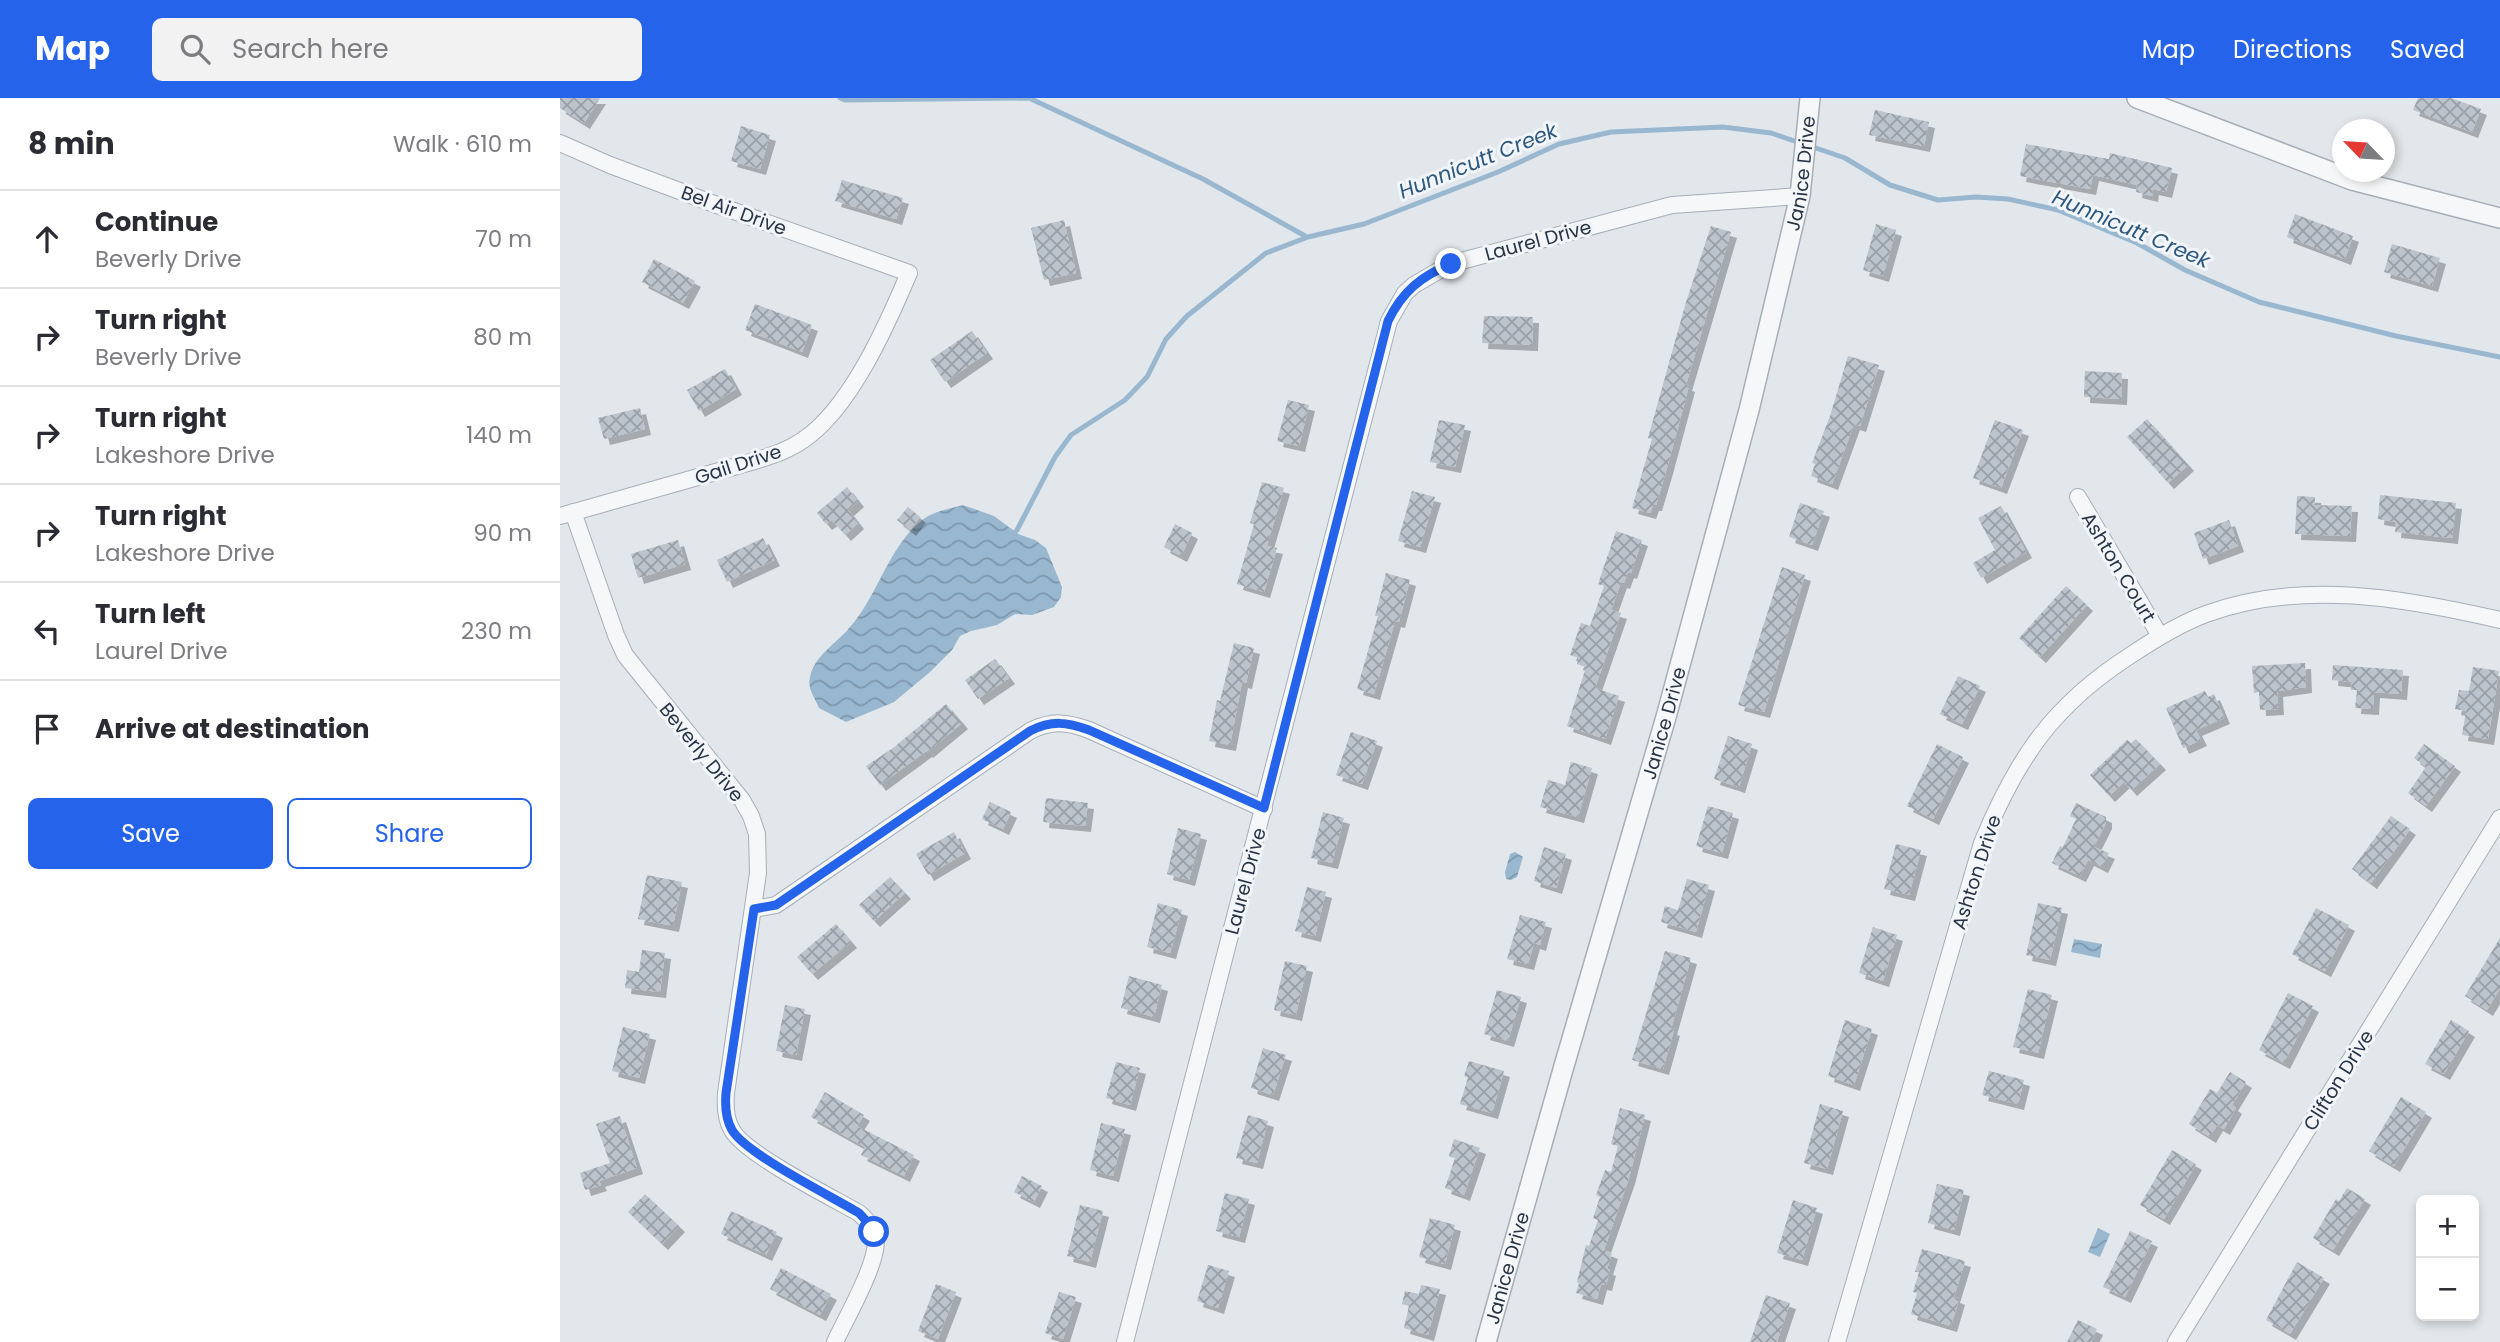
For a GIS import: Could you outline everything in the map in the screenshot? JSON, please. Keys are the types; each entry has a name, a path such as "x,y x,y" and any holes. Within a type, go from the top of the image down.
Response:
{"street":[{"name":"Janice Drive","path":"1486,1342 1699,599 1749,410 1800,196 1810,98"},
{"path":"2137,98 2352,180 2500,218"},
{"name":"Bel Air Drive","path":"560,143 693,196 909,273"},
{"name":"Laurel Drive","path":"1125,1342 1388,321 1405,293 1427,275 1451,264 1672,205 1800,196"},
{"name":"Gail Drive","path":"566,514 758,460 782,452 804,440 824,422 843,398 886,326 909,273"},
{"name":"Ashton Court","path":"2078,497 2160,636"},
{"name":"Beverly Drive","path":"566,514 625,655 742,800 751,816 759,853 754,909 726,1093 727,1119 732,1130 747,1147 859,1213 870,1225 876,1240 873,1257 835,1342"},
{"name":"Ashton Drive","path":"1836,1342 1971,880 1996,808 2025,755 2062,709 2099,676 2160,636 2206,614 2231,606 2309,596 2382,598 2448,608 2500,620"},
{"path":"754,909 776,905 1030,731 1051,723 1074,724 1264,808"},
{"name":"Clifton Drive","path":"2176,1342 2500,818"}],"water":[{"path":"963,505 994,516 1017,530 1018,534 1035,540 1046,548 1062,587 1061,597 1054,607 1032,615 1015,614 997,625 960,636 952,650 930,672 894,702 846,722 819,708 810,685 812,669 859,615 901,543 922,520 932,514"},
{"path":"1515,852 1523,857 1517,877 1506,879 1510,854"},
{"path":"2074,939 2102,944 2100,958 2071,952"},
{"path":"2098,1228 2110,1234 2100,1257 2088,1252"}],"building":[{"path":"560,98 600,98 584,123 560,108"},
{"path":"2418,98 2451,98 2481,109 2472,132 2413,110"},
{"path":"1875,110 1929,122 1924,146 1869,135"},
{"path":"741,126 770,135 760,169 731,161"},
{"path":"2026,144 2109,159 2110,153 2172,168 2166,192 2153,189 2152,196 2136,192 2137,185 2093,175 2090,189 2020,176"},
{"path":"842,180 903,198 896,219 835,201"},
{"path":"2295,214 2353,236 2345,259 2287,237"},
{"path":"1064,220 1076,273 1044,280 1031,228"},
{"path":"1876,224 1896,230 1883,276 1863,270"},
{"path":"1711,226 1731,232 1686,385 1689,386 1667,468 1656,505 1653,505 1650,513 1632,508 1652,439 1648,438 1686,302"},
{"path":"2392,244 2440,258 2432,286 2384,272"},
{"path":"654,259 695,281 683,303 642,282"},
{"path":"755,304 812,325 802,352 745,330"},
{"path":"1484,316 1533,317 1532,345 1482,343"},
{"path":"972,331 987,353 945,382 930,360"},
{"path":"1848,356 1879,365 1860,426 1854,424 1832,484 1811,476 1815,464 1812,463"},
{"path":"725,369 736,389 699,411 687,390"},
{"path":"2085,371 2122,373 2121,399 2084,397"},
{"path":"1288,400 1309,405 1299,446 1277,441"},
{"path":"640,408 645,429 604,439 598,418"},
{"path":"2147,419 2188,465 2168,483 2127,437"},
{"path":"1439,420 1465,425 1455,467 1430,462"},
{"path":"1995,420 2023,430 2001,488 1973,478"},
{"path":"1262,482 1284,488 1267,546 1277,548 1264,592 1237,584 1254,524 1250,523"},
{"path":"847,487 858,501 848,510 858,523 845,535 832,520 826,524 817,513"},
{"path":"1412,491 1435,497 1420,547 1398,541"},
{"path":"2380,495 2456,503 2452,538 2395,532 2396,522 2378,519"},
{"path":"2297,496 2315,497 2315,505 2352,506 2350,536 2295,534"},
{"path":"1800,503 1824,511 1812,545 1789,537"},
{"path":"2001,506 2026,552 1981,578 1973,563 1995,550 1978,518"},
{"path":"908,507 920,517 910,530 897,520"},
{"path":"2229,520 2238,546 2203,559 2194,533"},
{"path":"1175,524 1192,533 1181,556 1164,547"},
{"path":"1616,531 1642,540 1631,573 1628,572 1624,583 1621,582 1611,610 1621,613 1595,688 1619,696 1605,739 1567,726 1586,667 1577,664 1579,658 1570,655 1581,623 1590,626 1604,586 1598,584"},
{"path":"763,538 774,560 727,582 717,560"},
{"path":"678,540 685,564 638,578 631,554"},
{"path":"1782,567 1805,575 1764,712 1738,705"},
{"path":"1386,573 1410,580 1399,622 1395,621 1374,694 1357,689 1378,616 1375,616"},
{"path":"2066,586 2087,605 2040,657 2019,638"},
{"path":"1234,643 1254,648 1246,683 1242,682 1230,745 1209,741 1217,700 1220,701"},
{"path":"995,659 1009,678 978,699 965,680"},
{"path":"2305,663 2306,687 2277,691 2278,709 2260,710 2259,692 2254,693 2252,666"},
{"path":"2333,665 2403,670 2401,694 2374,692 2373,709 2355,708 2357,690 2351,690 2352,682 2332,680"},
{"path":"2473,667 2499,671 2488,739 2462,735 2466,711 2455,709 2459,690 2469,691"},
{"path":"1958,676 1980,686 1962,724 1940,714"},
{"path":"2205,691 2208,697 2214,694 2224,718 2196,730 2201,740 2183,748 2166,708"},
{"path":"946,704 962,723 880,785 866,766 893,748"},
{"path":"1351,732 1377,741 1362,784 1336,775"},
{"path":"1728,736 1752,744 1739,787 1714,779"},
{"path":"2136,739 2160,764 2131,790 2124,782 2109,796 2090,775 2127,740 2131,743"},
{"path":"1937,744 1963,757 1933,819 1907,806"},
{"path":"2424,744 2455,766 2426,806 2408,793 2426,767 2414,758"},
{"path":"1571,762 1592,768 1578,817 1540,807 1548,780 1565,785"},
{"path":"1046,798 1088,803 1085,826 1043,822"},
{"path":"990,802 1011,812 1003,829 982,819"},
{"path":"2076,803 2106,817 2106,823 2094,847 2109,853 2102,867 2088,860 2080,876 2052,863 2076,819 2070,816"},
{"path":"1708,806 1733,813 1722,853 1696,846"},
{"path":"1323,812 1344,818 1332,863 1311,858"},
{"path":"2391,816 2410,829 2371,883 2352,869"},
{"path":"1178,828 1201,834 1189,880 1167,874"},
{"path":"954,832 965,853 928,875 916,854"},
{"path":"1896,844 1921,850 1909,895 1884,889"},
{"path":"1544,847 1566,854 1556,888 1534,881"},
{"path":"647,875 682,882 673,926 638,919"},
{"path":"890,877 905,893 874,921 859,905"},
{"path":"1687,879 1709,885 1696,932 1661,922 1665,906 1678,910"},
{"path":"1307,887 1326,892 1315,936 1295,931"},
{"path":"1158,903 1182,910 1170,953 1147,947"},
{"path":"2038,903 2062,908 2050,960 2026,955"},
{"path":"2316,908 2349,925 2325,971 2292,954"},
{"path":"1520,915 1546,922 1540,945 1534,943 1528,964 1507,959"},
{"path":"836,924 851,942 812,974 797,957"},
{"path":"1873,927 1897,935 1883,981 1859,973"},
{"path":"2500,938 2500,988 2487,1010 2465,996"},
{"path":"642,950 665,953 660,992 625,988 627,970 639,972"},
{"path":"1665,951 1691,958 1663,1069 1632,1060"},
{"path":"1285,961 1307,966 1296,1015 1274,1010"},
{"path":"1129,976 1162,985 1154,1017 1121,1008"},
{"path":"2028,989 2052,995 2038,1053 2013,1047"},
{"path":"1497,990 1521,997 1508,1041 1484,1034"},
{"path":"2288,993 2313,1006 2284,1063 2259,1050"},
{"path":"785,1005 805,1009 796,1055 776,1051"},
{"path":"1845,1020 1872,1029 1854,1085 1828,1076"},
{"path":"2451,1020 2469,1031 2444,1074 2425,1064"},
{"path":"623,1027 650,1034 639,1078 612,1071"},
{"path":"1263,1048 1286,1055 1273,1095 1251,1088"},
{"path":"1469,1061 1504,1071 1492,1113 1460,1104 1468,1077 1464,1076"},
{"path":"1116,1062 1140,1068 1130,1105 1106,1098"},
{"path":"1989,1071 2024,1080 2018,1104 1982,1095"},
{"path":"2230,1072 2246,1082 2232,1105 2236,1108 2224,1129 2217,1125 2210,1137 2189,1124 2210,1089 2217,1093"},
{"path":"825,1092 864,1115 857,1126 914,1155 904,1176 861,1155 865,1147 811,1117"},
{"path":"2401,1097 2426,1112 2394,1166 2369,1151"},
{"path":"1820,1104 1843,1111 1827,1169 1804,1163"},
{"path":"1620,1108 1645,1115 1629,1178 1604,1250 1612,1253 1607,1269 1610,1270 1606,1285 1601,1284 1597,1299 1576,1293 1577,1282 1586,1245 1589,1246 1598,1220 1593,1218 1600,1197 1596,1195 1605,1170 1611,1172 1618,1146 1611,1144"},
{"path":"1248,1115 1268,1121 1257,1163 1236,1158"},
{"path":"620,1116 637,1168 599,1181 601,1185 585,1190 580,1173 610,1163 596,1124"},
{"path":"1101,1123 1125,1129 1113,1176 1090,1170"},
{"path":"1454,1139 1480,1148 1464,1195 1445,1188 1455,1158 1449,1156"},
{"path":"2172,1150 2196,1164 2164,1219 2140,1205"},
{"path":"1022,1176 1042,1186 1034,1202 1014,1192"},
{"path":"1937,1184 1964,1190 1954,1230 1928,1223"},
{"path":"2347,1188 2365,1199 2333,1250 2313,1238 2336,1199 2339,1201"},
{"path":"1225,1193 1249,1199 1239,1237 1216,1231"},
{"path":"645,1194 679,1226 662,1244 628,1212"},
{"path":"1793,1200 1817,1208 1802,1260 1777,1253"},
{"path":"1080,1205 1103,1211 1090,1262 1067,1256"},
{"path":"731,1211 777,1232 766,1255 721,1234"},
{"path":"1430,1218 1455,1225 1445,1264 1419,1257"},
{"path":"2130,1231 2152,1241 2125,1297 2103,1287"},
{"path":"1922,1249 1965,1261 1954,1297 1959,1299 1951,1326 1911,1314 1917,1293 1913,1292 1919,1272 1915,1272"},
{"path":"2297,1262 2324,1278 2290,1334 2266,1320"},
{"path":"1208,1265 1229,1271 1218,1308 1197,1301"},
{"path":"781,1268 831,1294 820,1315 770,1289"},
{"path":"936,1284 956,1292 938,1339 918,1331"},
{"path":"1421,1285 1440,1289 1428,1335 1404,1328 1409,1306 1402,1304 1405,1291 1419,1294"},
{"path":"1059,1292 1076,1297 1063,1339 1045,1333"},
{"path":"1766,1295 1790,1303 1777,1342 1750,1342"},
{"path":"2078,1320 2097,1329 2091,1342 2067,1342"}],"waterway":[{"name":"Hunnicutt Creek","path":"840,98 1029,98 1203,179 1307,237"},
{"name":"Hunnicutt Creek","path":"1017,530 1055,457 1071,435 1125,400 1147,377 1166,339 1187,316 1266,253 1308,237 1364,224 1498,172 1559,144 1611,132 1723,127 1771,133 1800,143"},
{"name":"Hunnicutt Creek","path":"1810,146 1845,158 1890,185 1938,200 1976,197 2008,199 2058,210 2137,243 2185,270 2259,302 2396,336 2500,357"}],"route":[{"path":"874,1232 859,1213 747,1147 738,1139 727,1119 726,1093 754,909 776,905 1030,731 1051,723 1074,724 1264,808 1388,321 1405,293 1427,275 1451,264"}]}
